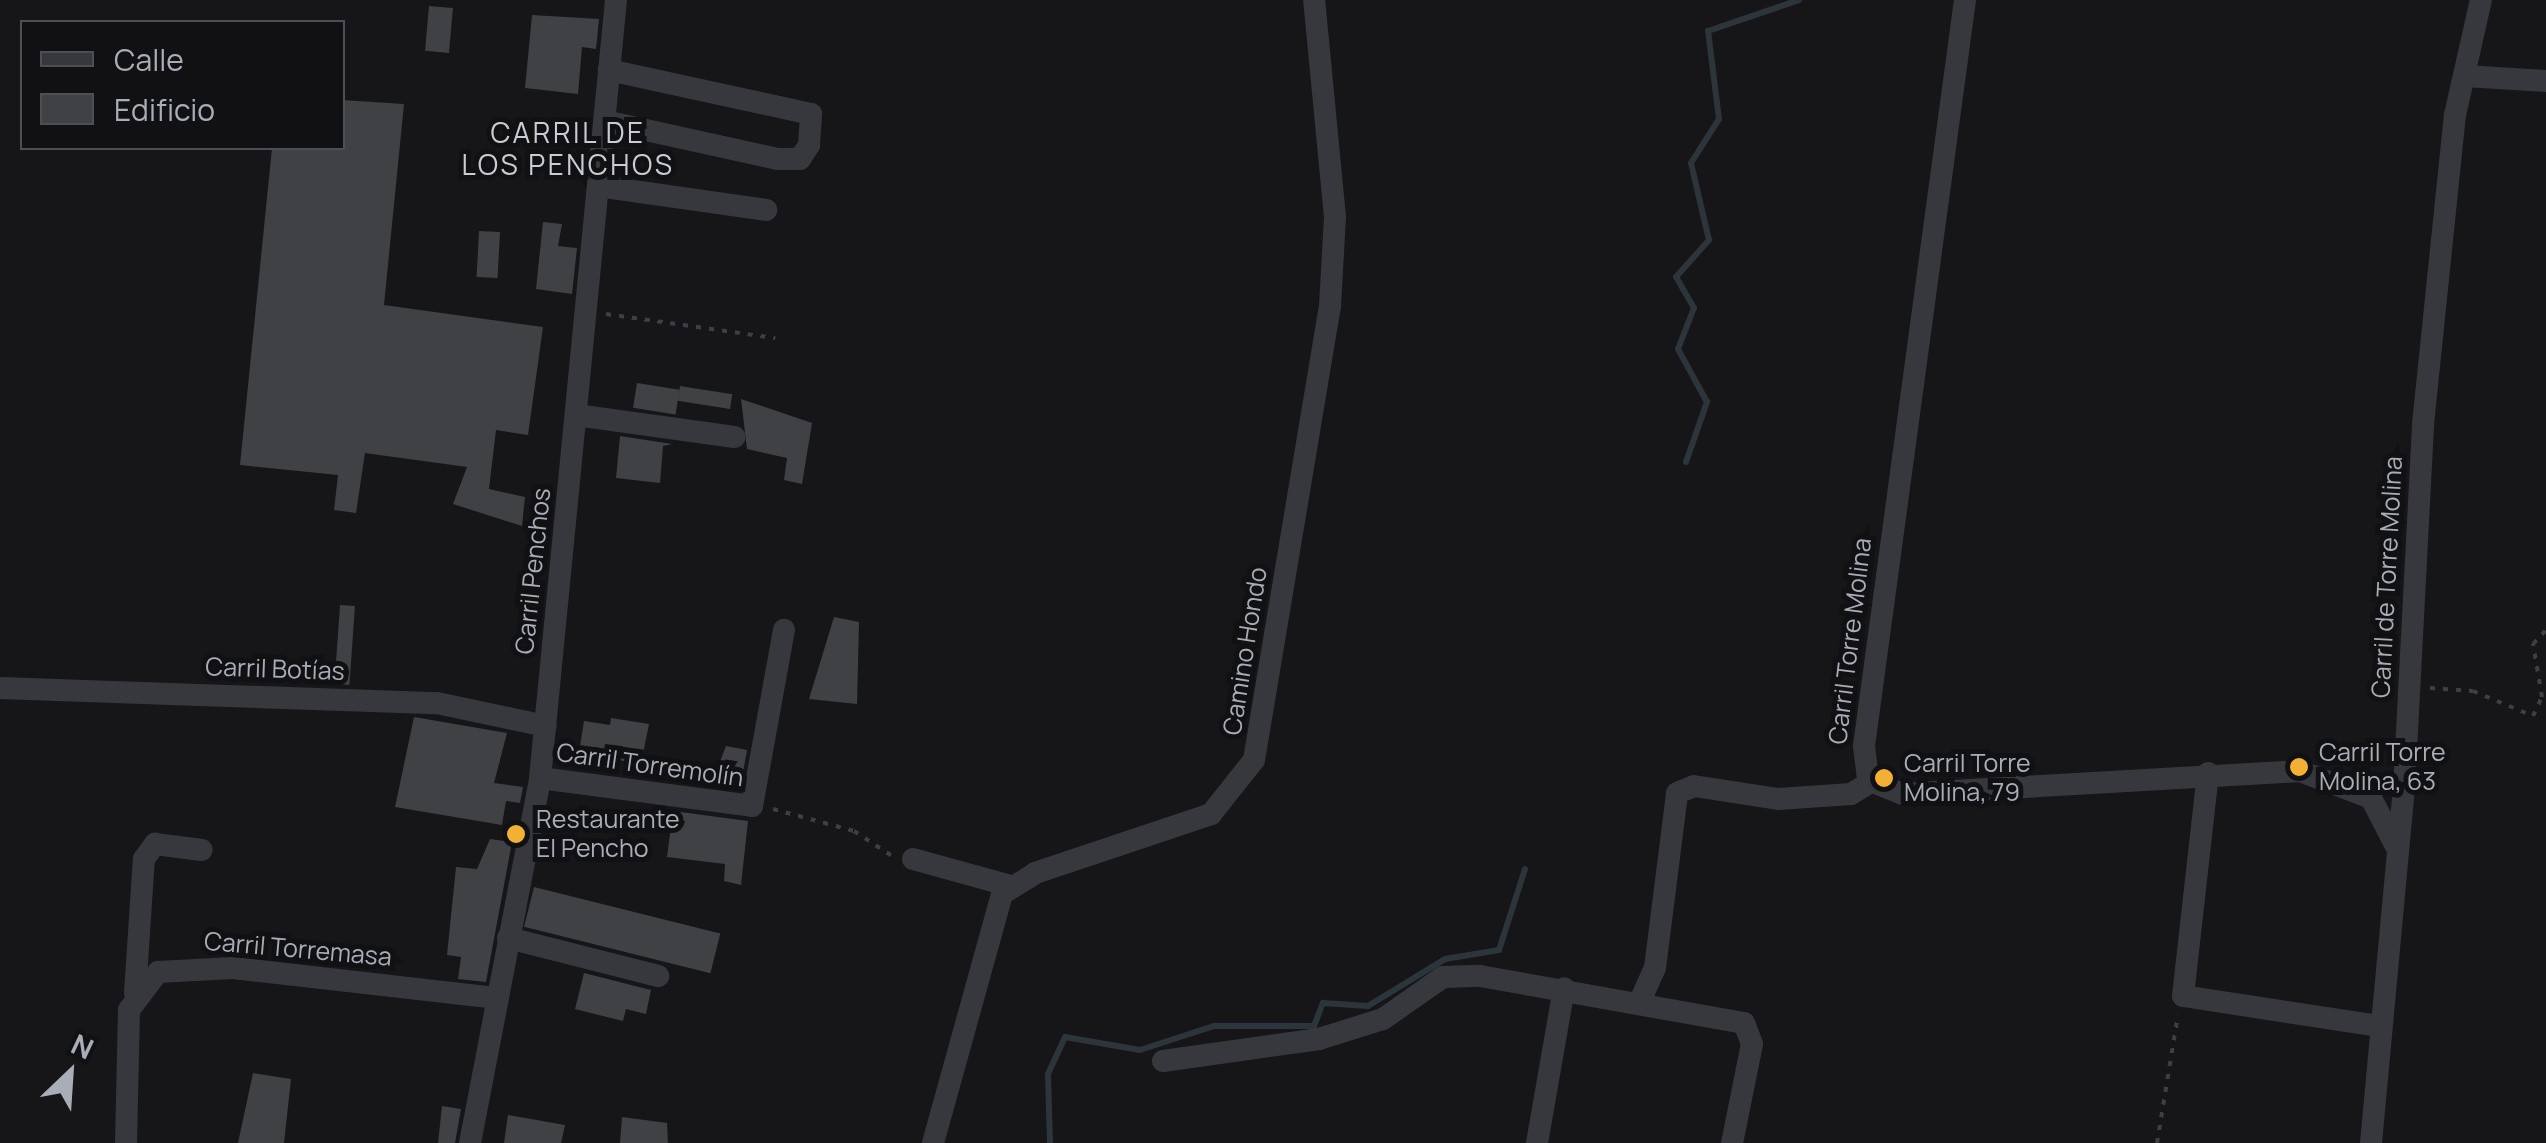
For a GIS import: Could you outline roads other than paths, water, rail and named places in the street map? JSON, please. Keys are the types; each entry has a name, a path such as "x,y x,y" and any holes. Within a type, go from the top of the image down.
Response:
{"street":[{"name":"Carril Penchos","path":"470,1143 540,778 616,0"},
{"name":"Camino Hondo","path":"1011,886 1211,814 1254,760 1331,288 1335,217 1314,0"},
{"name":"Carril Torre Molina","path":"1871,782 1866,726 1965,0"},
{"name":"Carril de Torre Molina","path":"2371,1143 2404,798 2423,424 2465,76 2481,0"},
{"path":"604,121 778,160 800,160 809,145 811,114 609,70"},
{"path":"2465,76 2546,82"},
{"path":"598,186 766,210"},
{"path":"576,415 734,436"},
{"name":"Carril Torremolín","path":"540,778 738,809 755,804 784,630"},
{"name":"Carril Botías","path":"0,688 437,703 546,726"},
{"path":"1641,999 1655,968 1677,793 1694,786 1778,799 1850,794 1871,782 1902,794 2208,773 2300,771 2389,808 2404,798"},
{"path":"2208,773 2184,996 2380,1026"},
{"path":"2371,798 2398,850"},
{"path":"126,1143 144,858 155,844 202,850"},
{"path":"913,859 1011,886 989,920 933,1143"},
{"path":"508,938 658,976"},
{"name":"Carril Torremasa","path":"135,993 170,968 232,968 495,998"},
{"path":"1163,1062 1319,1038 1384,1018 1451,975 1564,988 1641,999 1748,1028 1732,1143"},
{"path":"1537,1143 1564,988"}],"waterway":[{"path":"1686,462 1707,402 1678,349 1694,308 1676,277 1709,240 1691,163 1719,119 1708,31 1799,0"},
{"path":"1050,1143 1048,1074 1065,1037 1140,1050 1214,1026 1314,1026 1323,1003 1368,1006 1445,959 1499,950 1525,869"}],"place":[{"name":"Carril Torre Molina, 63","path":"2299,767"},
{"name":"Carril Torre Molina, 79","path":"1884,778"},
{"name":"Restaurante El Pencho","path":"516,834"}],"district":[{"name":"CARRIL DE LOS PENCHOS","path":"568,148"}]}
